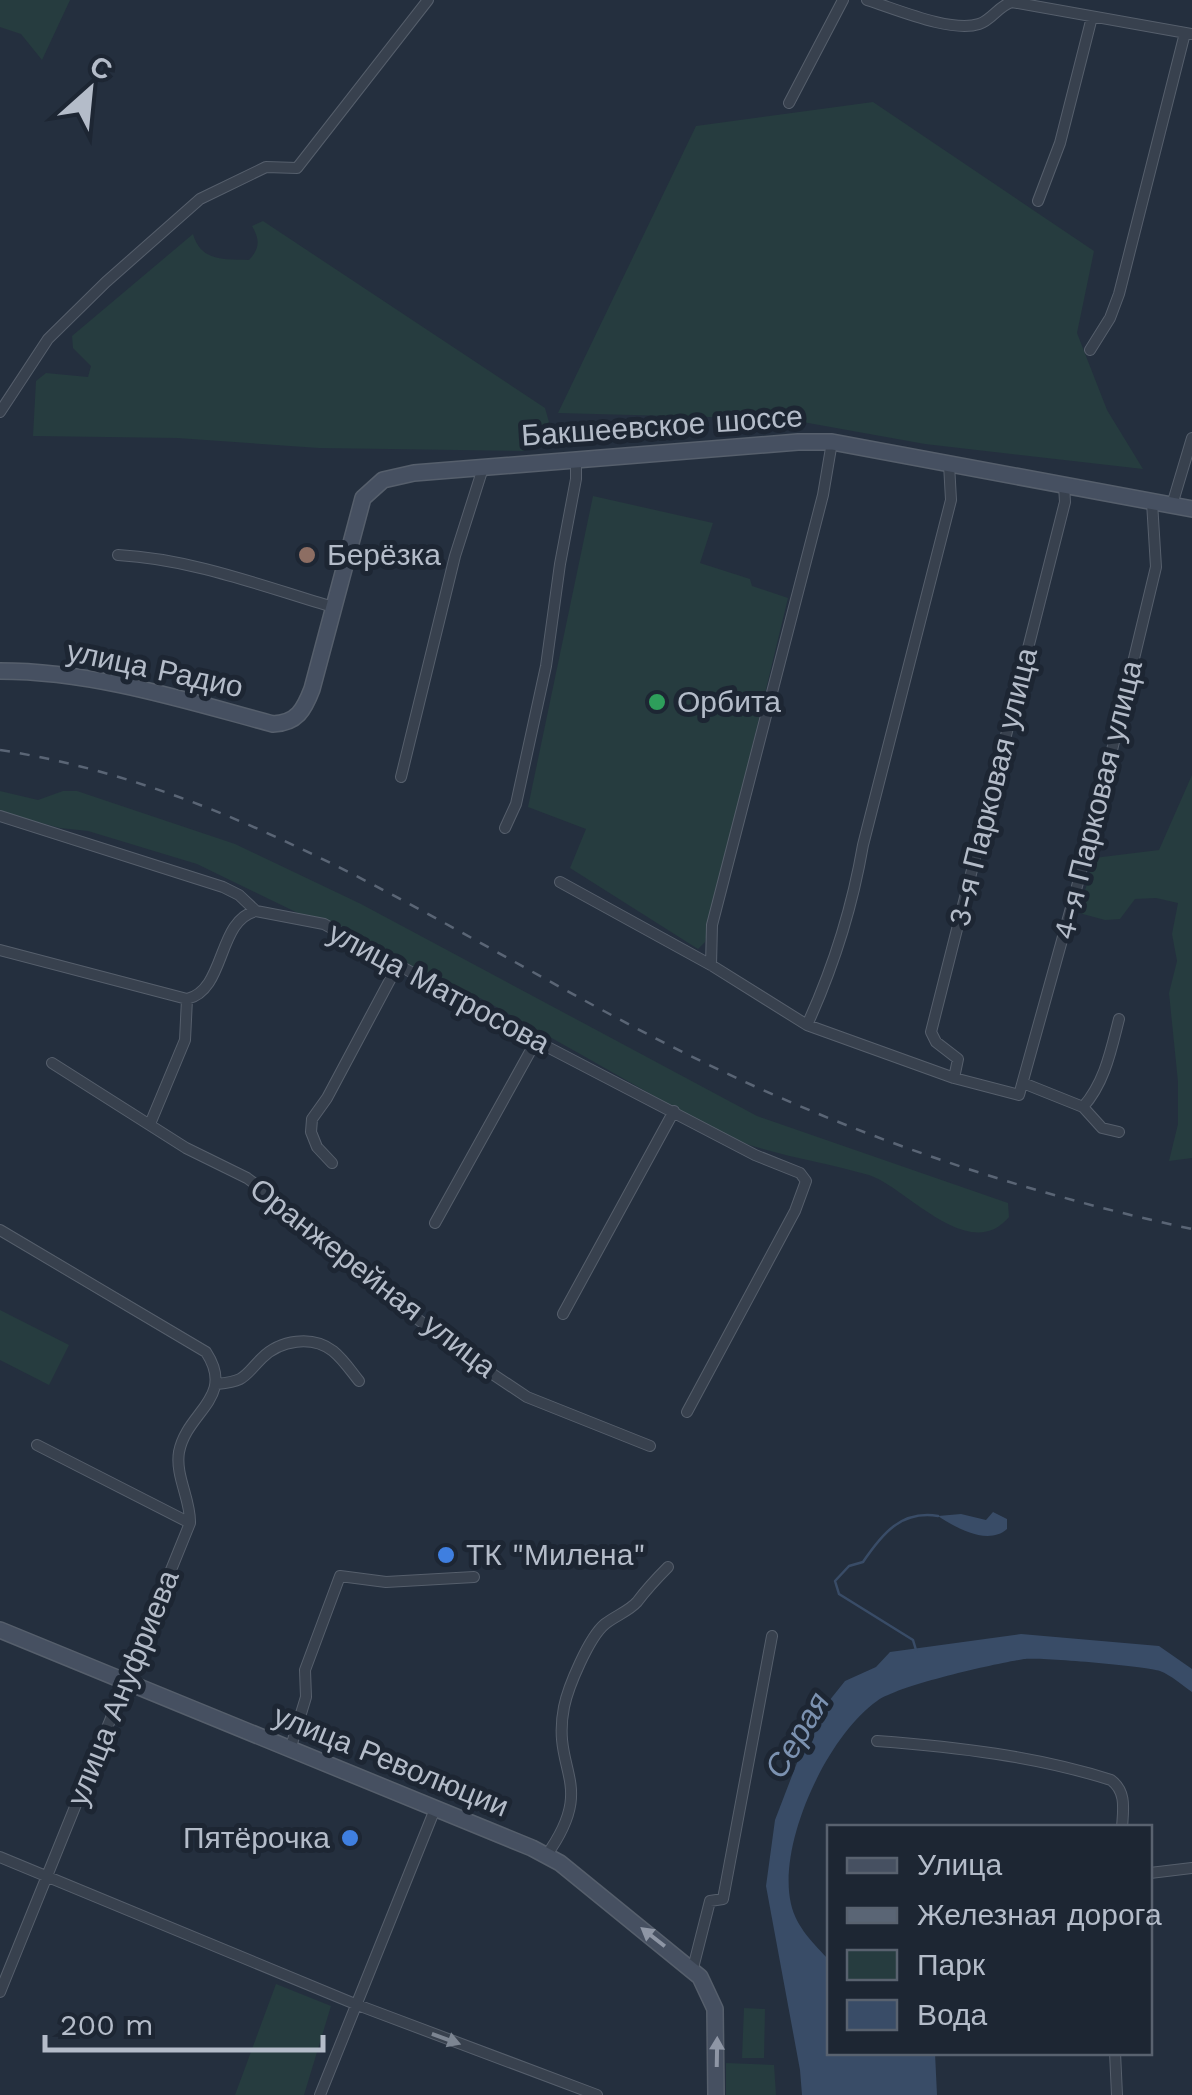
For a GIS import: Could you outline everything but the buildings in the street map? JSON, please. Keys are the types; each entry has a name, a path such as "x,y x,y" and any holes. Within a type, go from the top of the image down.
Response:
{"street":[{"path":"0,412 48,339 200,199 266,167 297,168 428,0"},
{"path":"789,103 843,0"},
{"path":"867,0 957,26 985,22 1001,5 1012,2 1188,33 1119,294 1110,318 1090,350"},
{"path":"1038,202 1060,143 1092,16"},
{"path":"1172,505 1192,438"},
{"path":"710,965 712,925 823,495 832,442"},
{"name":"Бакшеевское шоссе","path":"333,607 358,509 373,485 414,473 832,442 1192,509"},
{"path":"506,828 516,804 546,666 576,460"},
{"path":"808,1024 842,941 854,897 863,845 951,500 949,464"},
{"path":"402,776 455,556 484,468"},
{"name":"3-я Парковая улица","path":"954,1078 958,1060 936,1042 932,1032 1065,502 1064,485"},
{"name":"4-я Парковая улица","path":"1021,1089 1094,825 1156,567 1152,502"},
{"path":"118,554 155,557 201,568 333,607"},
{"name":"улица Радио","path":"0,671 94,680 273,724 296,718 304,710 333,607"},
{"name":"улица Матросова","path":"0,816 223,887 239,894 256,911 324,924 536,1041 755,1155 800,1172 806,1181 795,1212 687,1412"},
{"path":"560,882 835,1037 954,1078 1021,1089 1082,1107 1102,1128 1120,1132"},
{"path":"0,950 187,999 204,990 239,919 256,911"},
{"path":"332,1162 317,1147 311,1132 312,1118 327,1098 399,963"},
{"path":"150,1124 184,1040 187,999"},
{"path":"1082,1107 1093,1095 1106,1067 1119,1019"},
{"path":"435,1224 536,1041"},
{"name":"Оранжерейная улица","path":"52,1063 266,1192 288,1217 345,1258 378,1290 513,1388 650,1446"},
{"path":"562,1314 674,1110"},
{"path":"0,1230 206,1352 217,1370 217,1384 180,1451 190,1523"},
{"path":"217,1384 238,1382 277,1346 300,1341 321,1344 335,1352 359,1381"},
{"path":"36,1445 190,1523"},
{"name":"улица Ануфриева","path":"0,1992 190,1523"},
{"path":"546,1856 562,1834 572,1801 564,1742 567,1697 601,1627 636,1603 668,1567"},
{"path":"290,1750 306,1697 304,1670 340,1576 386,1582 474,1577"},
{"name":"улица Революции","path":"0,1630 560,1863 700,1977 715,2009 716,2095"},
{"path":"693,1968 710,1901 723,1899 772,1636"},
{"path":"877,1741 940,1745 1026,1759 1112,1780 1119,1785 1123,1797 1122,1825"},
{"path":"320,2095 435,1809"},
{"path":"0,1857 355,2004 597,2095"},
{"path":"1152,1873 1192,1868"},
{"path":"1115,2055 1117,2095"}],"green space":[{"path":"0,0 70,0 42,60 21,34 0,27"},
{"path":"873,102 1094,251 1077,333 1107,410 1143,469 925,444 786,419 558,413 696,126"},
{"path":"263,221 545,408 549,422 535,446 523,451 319,448 177,438 33,436 36,381 46,373 88,377 91,366 73,348 72,336 193,234 208,254 249,260 258,244 252,226"},
{"name":"Орбита","path":"593,496 713,523 700,563 750,579 752,586 788,598 705,942 698,949 570,868 586,829 528,807"},
{"path":"1192,775 1192,1158 1169,1161 1178,1124 1169,993 1177,961 1172,934 1178,903 1135,899 1120,919 1105,920 1079,913 1094,858 1159,850"},
{"path":"0,791 38,800 63,791 77,791 235,844 361,904 757,1116 1008,1203 1009,1217 993,1229 975,1232 957,1228 869,1175 725,1136 480,998 197,864 88,831 0,812"},
{"path":"0,1310 69,1345 49,1385 0,1360"},
{"path":"276,1984 331,2006 304,2095 235,2095"},
{"path":"744,2008 765,2009 764,2058 742,2058"},
{"path":"726,2063 774,2065 776,2095 726,2095"}],"water":[{"path":"993,1512 1007,1519 1007,1529 991,1536 963,1530 938,1516 961,1514 986,1520"},
{"path":"1021,1634 1159,1646 1192,1669 1192,1692 1168,1675 1151,1669 1024,1659 905,1688 877,1701 858,1717 824,1765 799,1823 789,1879 791,1904 801,1928 827,1958 827,2055 935,2055 937,2095 802,2095 766,1886 775,1820 813,1721 845,1681 876,1667 890,1652"}],"waterway":[{"path":"916,1650 913,1640 839,1594 835,1581 849,1566 863,1562 894,1526 913,1517 938,1516"}],"railway":[{"path":"0,750 96,770 188,800 277,837 707,1064 884,1140 1067,1199 1192,1229"}],"place":[{"name":"Берёзка","path":"307,555"},
{"name":"Орбита","path":"657,702"},
{"name":"ТК \"Милена\"","path":"446,1555"},
{"name":"Пятёрочка","path":"350,1838"}],"water label":[{"name":"Серая","path":"797,1735"}]}
